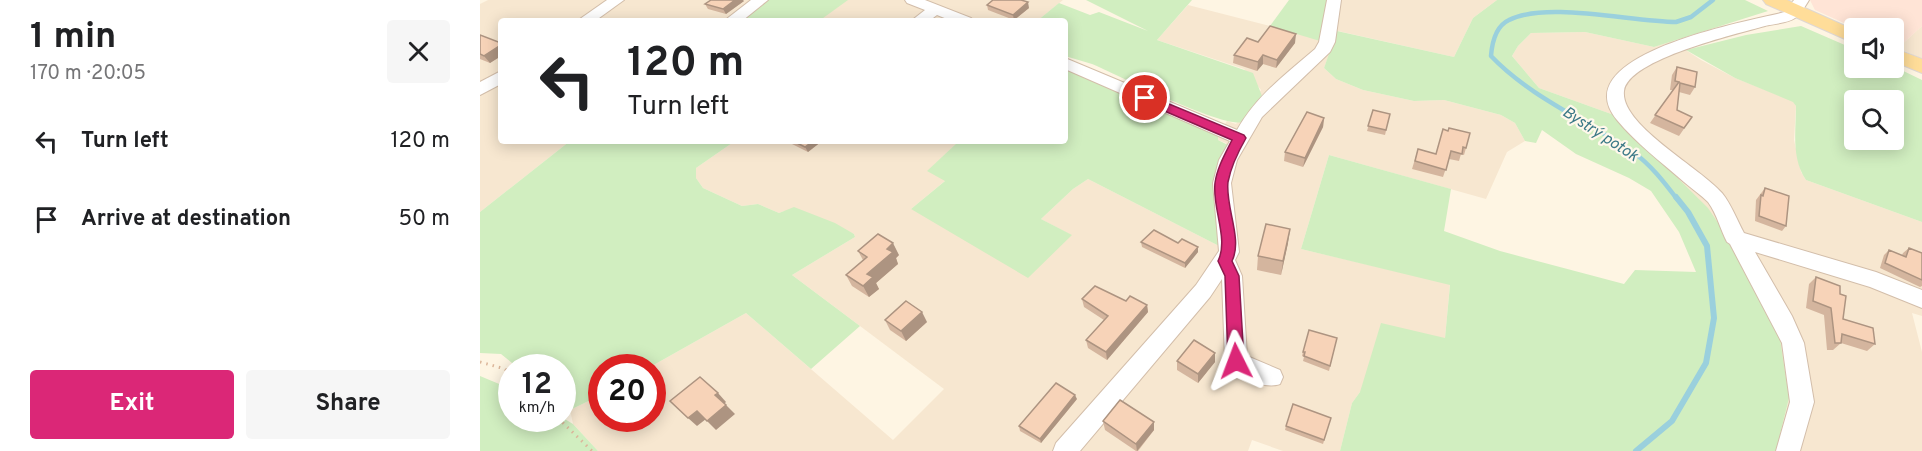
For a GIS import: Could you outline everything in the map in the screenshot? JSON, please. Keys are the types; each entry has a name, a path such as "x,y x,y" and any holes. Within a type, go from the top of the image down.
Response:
{"main road":[{"path":"1772,0 1799,5 1844,31"},
{"path":"1904,59 1922,67"}],"street":[{"path":"590,18 617,0"},
{"path":"736,18 761,0"},
{"path":"912,0 958,18"},
{"path":"1065,451 1203,291 1225,261 1229,252 1222,202 1222,183 1228,160 1255,114 1273,94 1322,52 1327,42 1334,0"},
{"path":"1788,451 1802,402 1793,343 1784,322 1734,237 1715,198 1650,143 1622,115 1616,102 1616,89 1620,79 1630,70 1657,55 1688,42 1790,15 1799,5"},
{"path":"923,18 936,9"},
{"path":"1068,64 1240,138"},
{"path":"480,90 498,78"},
{"path":"1734,237 1782,254 1879,280 1922,299"},
{"path":"1225,261 1232,276 1236,361 1254,371 1272,377"}],"path":[{"path":"480,362 498,367"},
{"path":"572,432 592,451"}],"shaded area":[{"path":"488,0 1063,0 1041,18 498,18 498,144 566,144 480,212 480,4"},
{"path":"1327,0 1497,0 1473,18 1454,57 1338,31 1324,68 1336,79 1363,90 1414,101 1444,100 1501,115 1515,123 1525,141 1507,152 1486,199 1329,155 1301,249 1450,284 1445,338 1360,392 1352,403 1340,451 1283,451 1252,440 1248,451 598,451 576,427 576,407 588,401 588,432 666,432 666,358 746,313 893,440 944,389 792,275 855,237 854,234 784,211 779,213 758,204 742,206 703,188 696,178 696,168 731,144 956,144 928,171 946,180 911,209 1071,235 1041,219 1073,189 1088,179 1223,248 1226,143 1218,140 1218,134 1227,121 1236,124 1261,90 1244,69 1157,40 1188,5 1270,26"},
{"path":"1810,0 1922,0 1922,26 1904,42 1904,18 1844,18 1844,23 1815,10"},
{"path":"1922,26 1922,59 1904,51 1904,42"},
{"path":"1585,32 1654,47 1672,41 1735,78 1793,101 1796,106 1794,140 1801,172 1806,180 1922,222 1922,316 1912,313 1922,352 1922,451 1776,451 1789,398 1614,115 1539,88 1512,56 1531,33"}],"green space":[{"path":"766,0 848,0 823,18 742,18"},
{"path":"1086,0 1192,0 1157,40 1253,73 1262,96 1244,122 1233,122 1194,110 1092,64 1068,57 1068,18 1041,18 1059,3 1090,15 1099,12 1148,31"},
{"path":"1289,0 1327,0 1320,41 1270,26"},
{"path":"1497,0 1745,0 1768,11 1654,47 1585,32 1531,33 1512,56 1539,88 1614,115 1708,208 1745,263 1780,339 1789,398 1776,451 1340,451 1352,403 1360,392 1381,323 1445,338 1450,285 1301,249 1329,155 1451,189 1444,231 1500,251 1624,284 1635,270 1696,272 1679,232 1651,191 1629,178 1576,154 1542,130 1536,143 1525,141 1515,123 1501,115 1444,100 1414,101 1363,90 1336,79 1324,68 1337,31 1454,57 1473,18"},
{"path":"1801,26 1844,45 1844,78 1904,78 1904,71 1922,80 1922,222 1806,180 1796,154 1796,106 1793,102 1735,78 1686,50 1746,35"},
{"path":"1068,69 1086,79 1092,79 1218,134 1218,140 1228,145 1223,248 1088,179 1073,189 1041,219 1072,235 1028,278 911,209 945,181 927,171 956,144 1068,144"},
{"path":"566,144 731,144 696,168 696,178 703,188 742,206 758,204 779,213 794,207 835,223 854,234 855,237 792,275 860,326 811,369 746,313 666,358 666,354 588,354 588,401 576,407 576,354 480,353 480,212"},
{"path":"480,376 498,384 498,432 576,432 576,427 598,451 480,451"}],"building":[{"path":"711,0 735,0 723,9 705,4"},
{"path":"993,0 1028,2 1013,15 987,5"},
{"path":"1270,26 1296,34 1277,60 1263,55 1258,62 1234,55 1247,38 1258,42"},
{"path":"480,35 498,42 498,47 484,56 480,54"},
{"path":"1677,67 1697,72 1695,87 1680,83 1677,110 1692,117 1684,128 1655,115 1679,82 1675,81"},
{"path":"1373,110 1390,114 1386,130 1368,126"},
{"path":"1307,112 1324,118 1305,158 1285,152"},
{"path":"1449,128 1470,133 1462,154 1451,151 1446,170 1415,161 1418,149 1436,154 1443,129 1448,131"},
{"path":"1765,188 1789,196 1786,226 1759,216 1761,195 1763,196"},
{"path":"1266,224 1290,229 1283,261 1258,256"},
{"path":"1154,230 1178,243 1182,239 1198,247 1185,263 1141,242"},
{"path":"878,234 893,243 887,249 893,252 867,274 873,277 863,286 846,275 867,257 858,251"},
{"path":"1909,248 1922,253 1922,280 1885,263 1889,250 1906,257"},
{"path":"1816,277 1840,286 1840,294 1846,296 1843,319 1873,328 1875,344 1842,334 1841,343 1835,343 1831,308 1813,301"},
{"path":"1095,286 1126,301 1130,296 1147,305 1106,352 1086,340 1108,316 1082,299"},
{"path":"906,301 922,312 901,331 885,320"},
{"path":"1309,330 1337,338 1330,366 1304,356"},
{"path":"1194,340 1215,353 1198,374 1177,361"},
{"path":"700,377 718,393 715,395 726,405 707,421 697,411 688,418 670,401"},
{"path":"1056,383 1075,395 1040,439 1019,426"},
{"path":"1120,400 1154,422 1136,444 1103,421"},
{"path":"1293,404 1331,418 1324,440 1286,426"}],"waterway":[{"name":"Bystrý potok","path":"1677,199 1640,157 1541,96 1506,71 1491,56 1492,46 1501,26 1509,20 1525,15 1567,12 1676,22 1691,17 1713,0"},
{"name":"Bystrý potok","path":"1636,451 1672,421 1706,363 1714,318 1707,246 1688,212 1676,197"}],"route":[{"path":"1145,98 1240,138 1228,160 1222,183 1222,202 1229,252 1225,261 1232,276 1236,361"}]}
